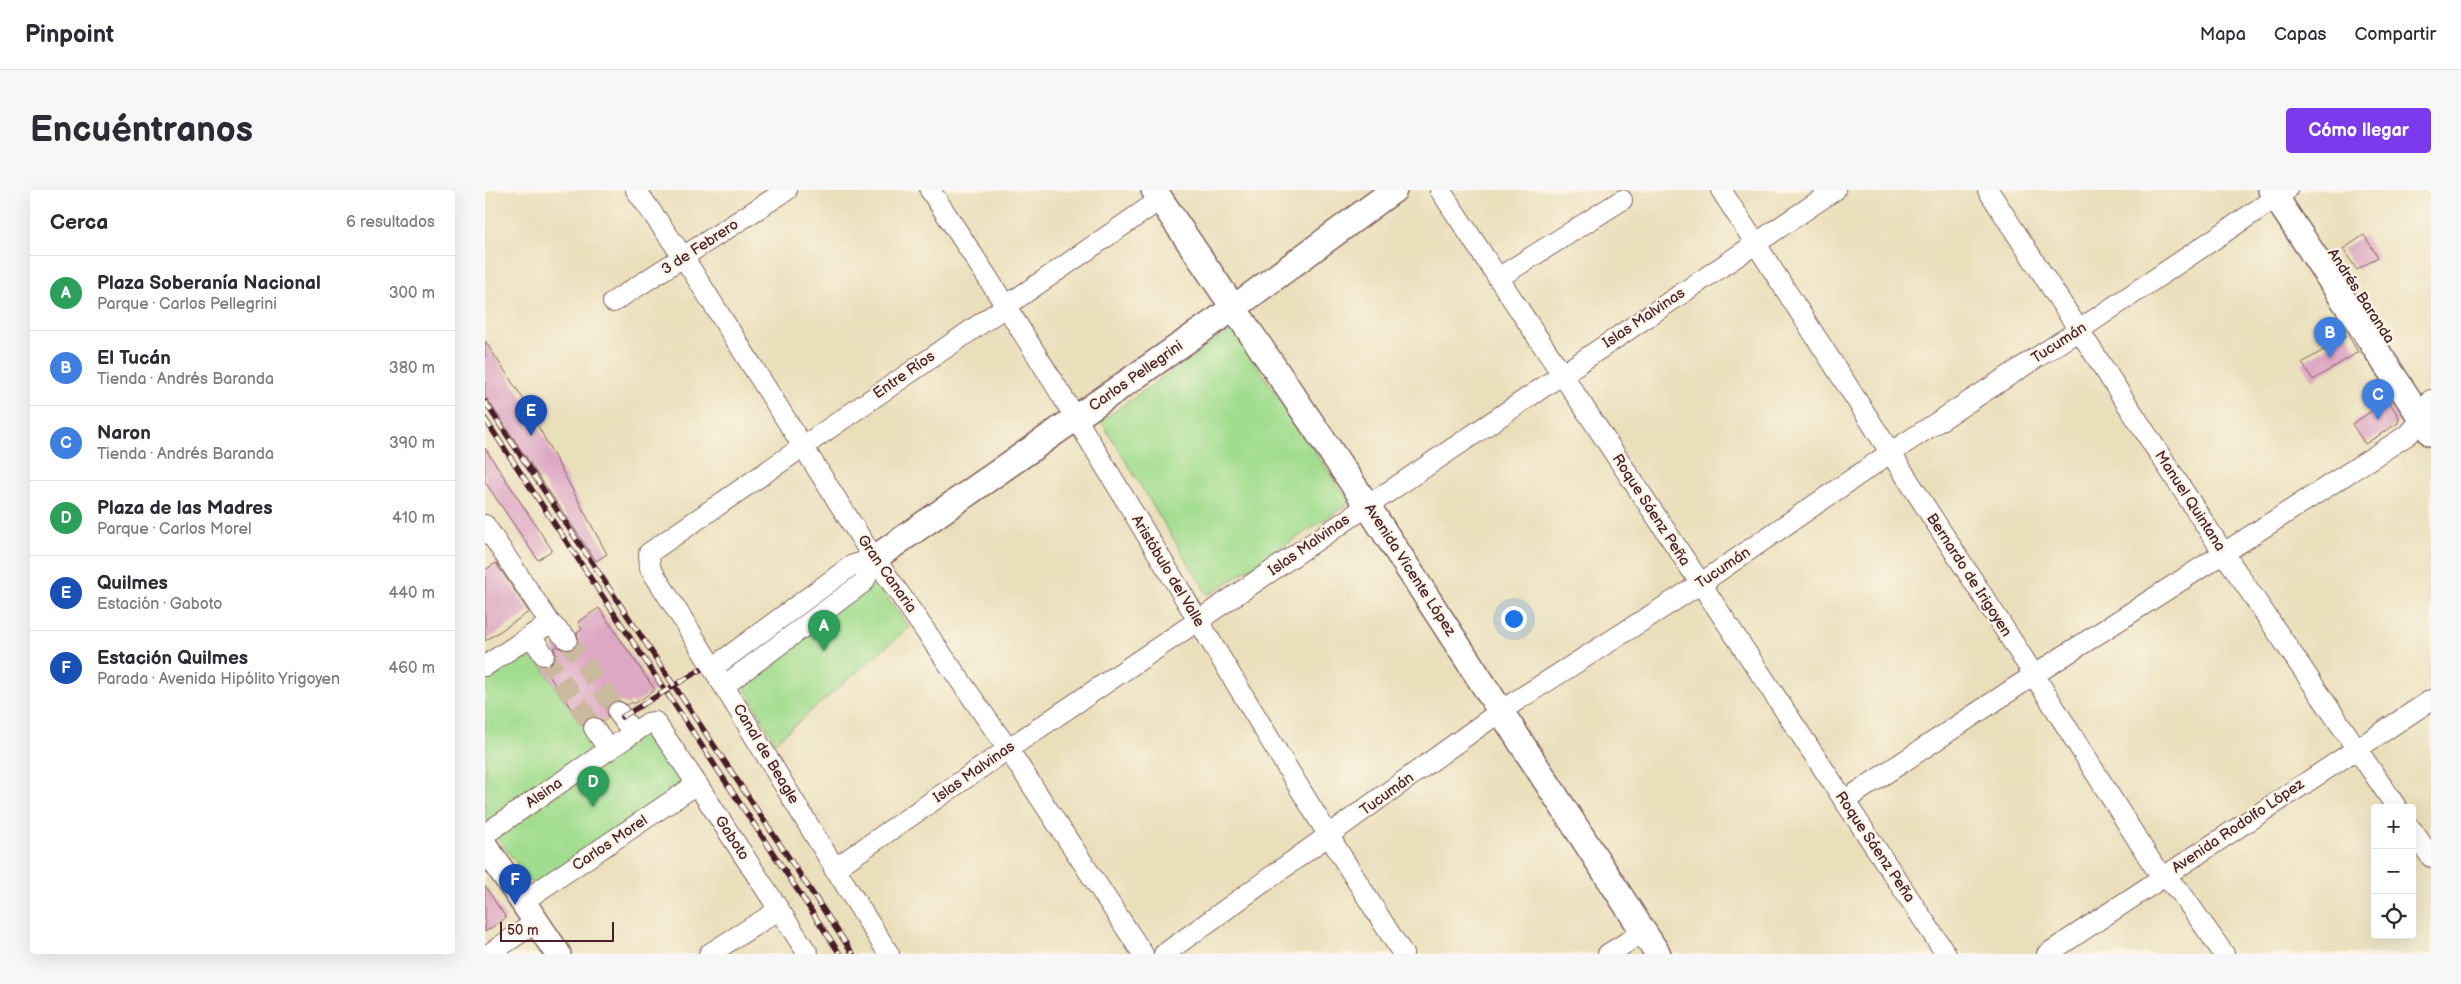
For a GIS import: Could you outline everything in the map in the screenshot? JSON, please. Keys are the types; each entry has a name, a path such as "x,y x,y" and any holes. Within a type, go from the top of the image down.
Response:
{"main road":[{"name":"Carlos Pellegrini","path":"875,558 1235,307 1394,190"},
{"name":"Andrés Baranda","path":"2281,192 2429,411"},
{"name":"Avenida Vicente López","path":"1157,195 1235,307 1367,505 1502,710 1658,954"},
{"path":"485,846 558,954"}],"street":[{"name":"Gran Canaria","path":"637,190 684,258 875,558 1008,749 1143,954"},
{"name":"3 de Febrero","path":"613,302 787,190"},
{"name":"Aristóbulo del Valle","path":"930,190 1007,305 1328,837 1403,954"},
{"name":"Roque Sáenz Peña","path":"1441,190 1946,954"},
{"name":"Bernardo de Irigoyen","path":"1721,190 2035,674 2154,866 2181,893 2224,954"},
{"name":"Islas Malvinas","path":"835,869 1561,373 1835,190"},
{"name":"Manuel Quintana","path":"1989,190 2223,552 2394,804"},
{"name":"Tucumán","path":"1165,954 1502,710 1700,584 1890,453 2079,330 2281,192"},
{"name":"Entre Ríos","path":"649,553 1007,305 1157,195"},
{"path":"1498,278 1621,200"},
{"path":"1844,801 2035,674 2409,434 2429,411"},
{"path":"485,526 550,623 567,639"},
{"name":"Canal de Beagle","path":"649,553 650,568 714,667 835,869 889,954"},
{"path":"725,685 864,582 875,558"},
{"name":"Carlos Pellegrini","path":"714,667 851,566 875,558"},
{"path":"485,666 550,623"},
{"path":"531,636 544,655"},
{"name":"Avenida Rodolfo López","path":"2047,954 2355,748 2431,700"},
{"path":"618,712 633,733"},
{"name":"Alsina","path":"485,834 608,748 648,723 655,722"},
{"name":"Gaboto","path":"655,722 808,954"},
{"path":"594,728 608,748"},
{"name":"Carlos Morel","path":"522,902 697,784"},
{"path":"2416,836 2431,857"},
{"path":"709,954 779,910"},
{"path":"489,954 536,922"},
{"path":"1608,954 1644,932"}],"green space":[{"path":"1232,328 1350,503 1208,595 1101,421"},
{"path":"867,572 909,627 775,742 737,674"},
{"path":"530,649 597,748 488,822 485,819 485,679"},
{"path":"652,727 690,777 534,886 497,837"}],"building":[{"path":"2364,235 2378,257 2357,270 2343,249"},
{"path":"2348,335 2358,352 2313,380 2302,363"},
{"path":"485,341 524,400 607,554 596,561 485,396"},
{"path":"2388,400 2399,417 2398,423 2365,444 2352,424"},
{"path":"485,448 552,550 538,560 485,482"},
{"path":"496,563 529,612 485,641 485,570"},
{"path":"599,608 655,690 634,704 632,702 628,705 617,700 612,702 607,708 608,718 604,721 593,716 587,718 583,726 543,667 550,665 554,661 556,655 554,648 557,646 565,651 575,647 579,641 577,633 582,629 578,622"},
{"path":"485,886 506,918 485,932"}],"tunnel":[{"path":"567,639 618,712"},
{"path":"544,655 594,728"}],"railway":[{"path":"485,402 853,954"},
{"path":"485,419 840,954"},
{"path":"622,717 700,670"}],"place":[{"name":"El Tucán","path":"2330,358"},
{"name":"Naron","path":"2378,420"},
{"name":"Quilmes","path":"531,436"},
{"name":"Plaza Soberanía Nacional","path":"824,651"},
{"name":"Plaza de las Madres","path":"593,807"},
{"name":"Estación Quilmes","path":"515,905"}]}
